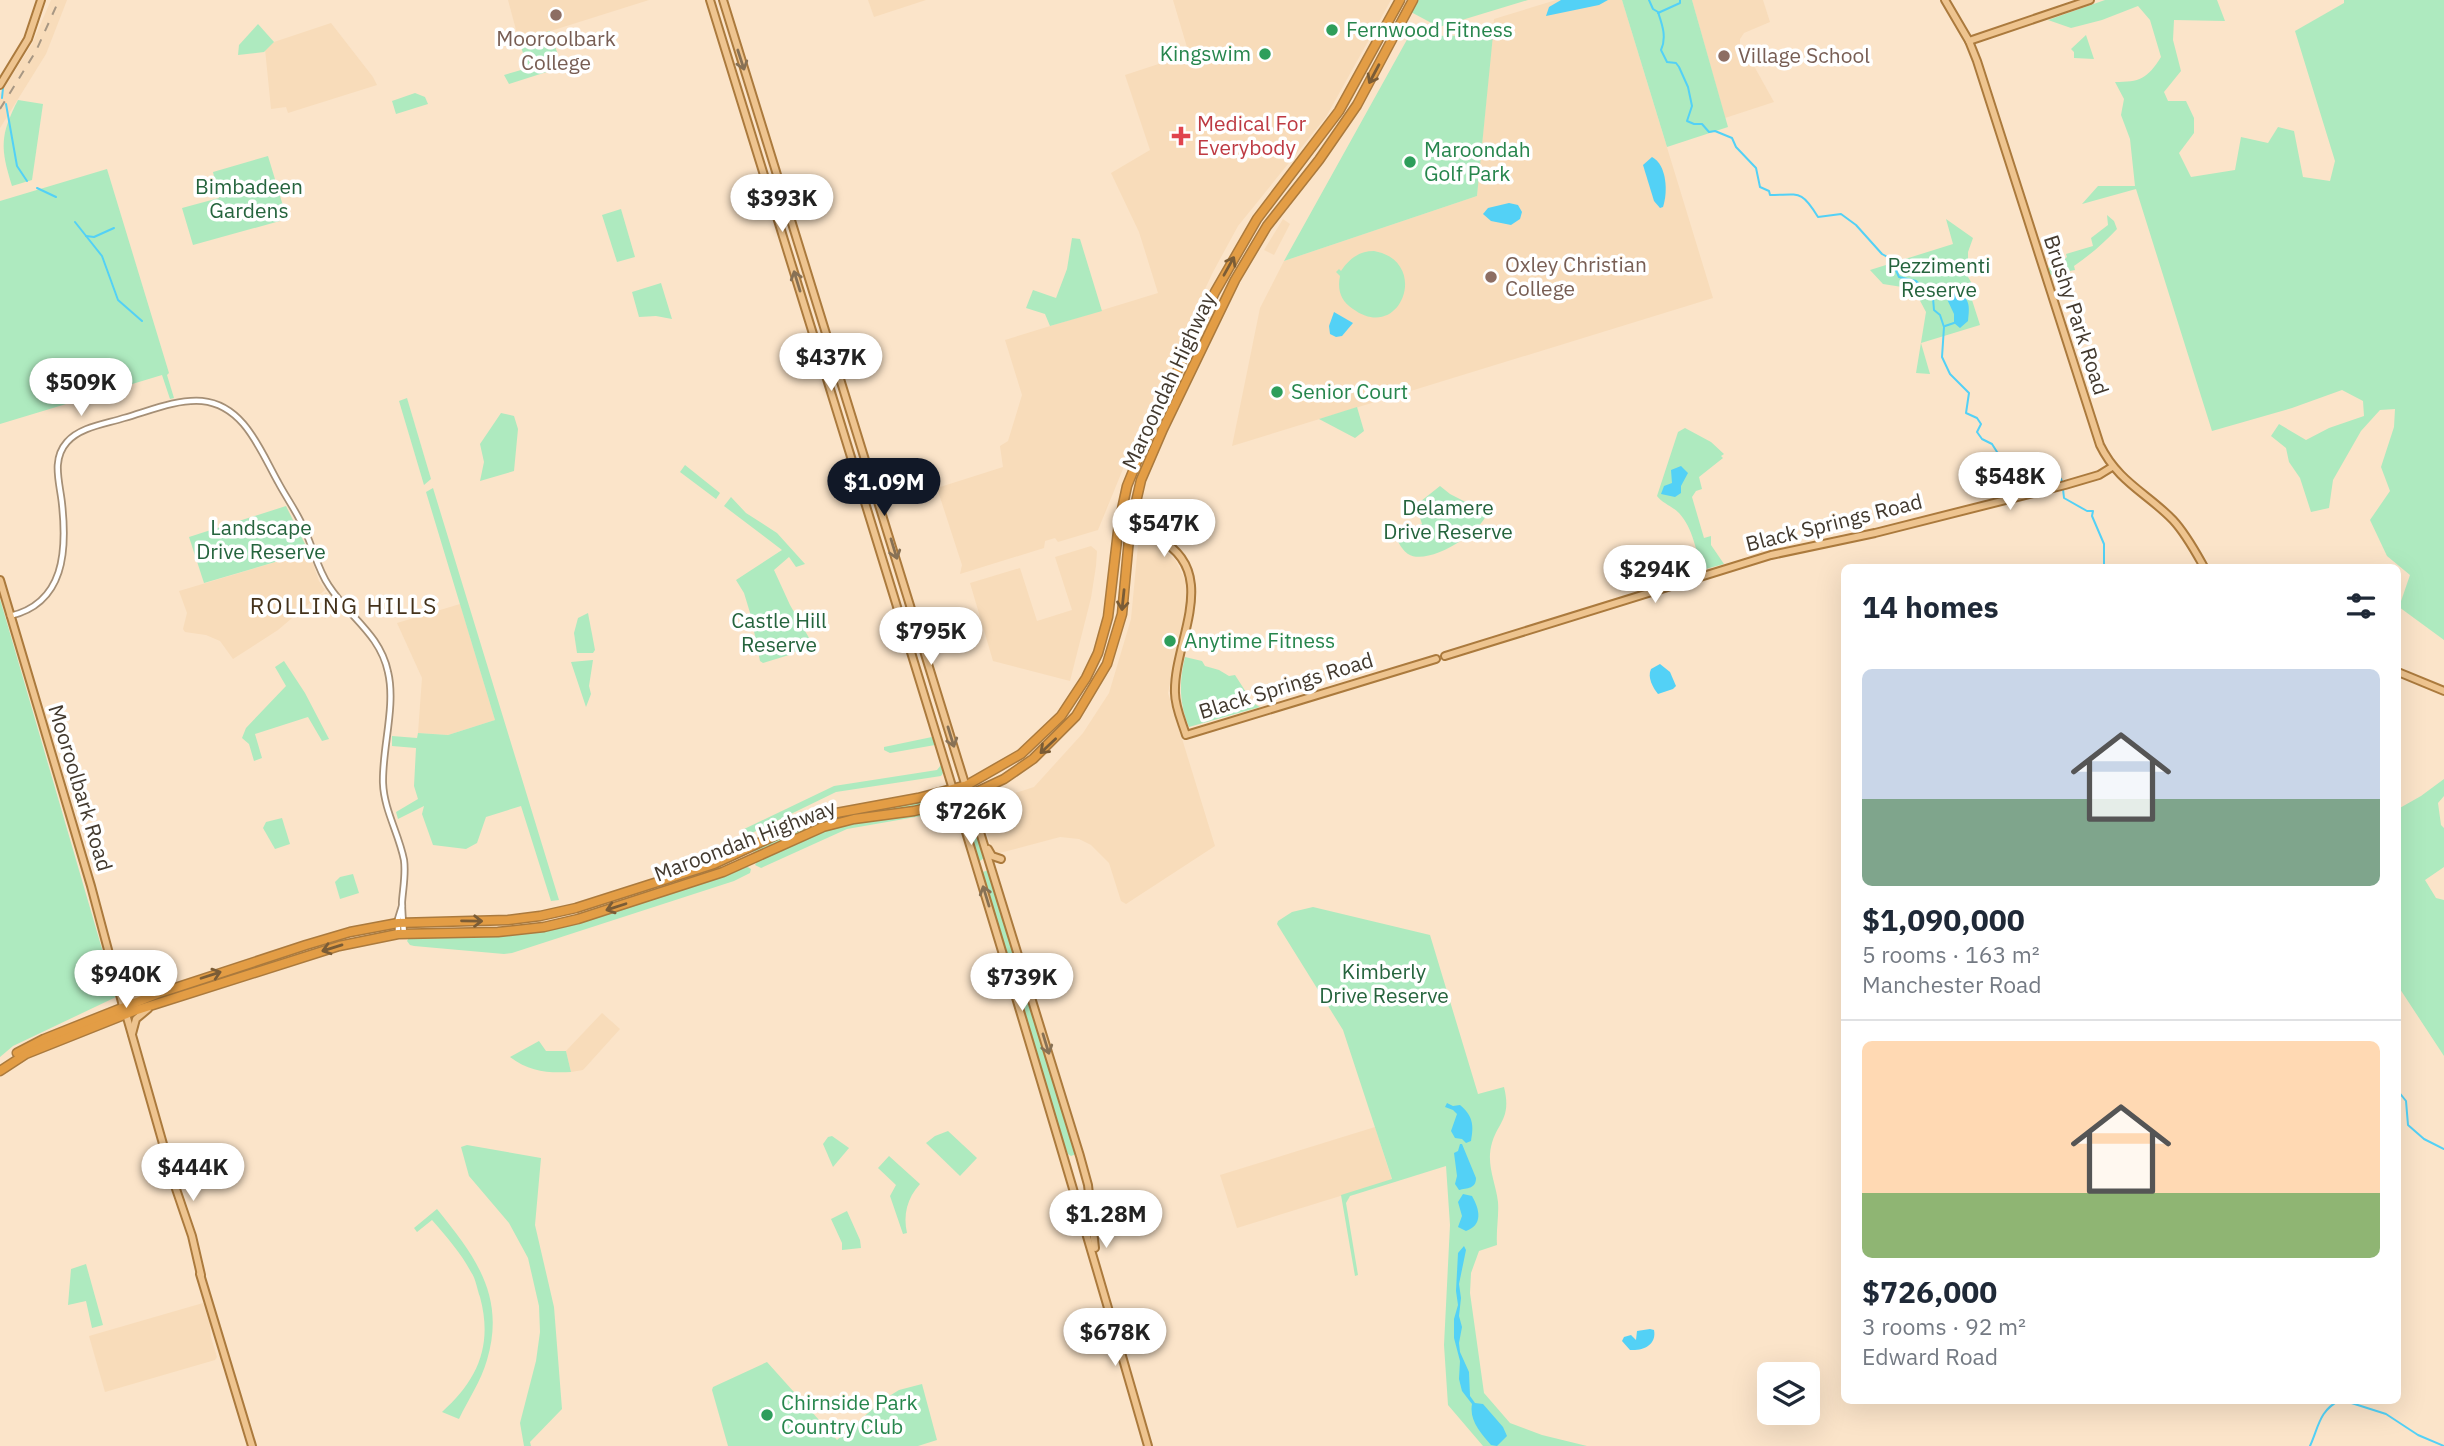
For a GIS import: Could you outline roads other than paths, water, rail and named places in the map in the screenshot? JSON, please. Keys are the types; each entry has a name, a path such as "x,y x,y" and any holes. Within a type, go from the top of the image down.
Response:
{"highway":[{"name":"Maroondah Highway","path":"0,1071 26,1054 146,998 306,945 350,932 414,921 486,921 540,916 576,908 721,862 791,828 831,814 918,798 967,785 1006,764 1037,741 1060,718 1098,653 1111,604 1118,531 1127,486 1135,462 1215,292 1257,219 1327,129 1359,78 1400,0"},
{"name":"Maroondah Highway","path":"0,1065 44,1039 125,1010 153,1005 339,946 401,934 498,932 544,927 578,919 723,872 823,827 854,819 957,802 1004,779 1041,753 1076,716 1107,664 1119,625 1129,531 1141,480 1235,280 1267,226 1319,160 1357,105 1413,0"},
{"path":"1307,155 1319,160"},
{"path":"633,890 636,901"}],"main road":[{"path":"0,85 28,39 41,0"},
{"path":"710,0 928,702 1149,1446"},
{"path":"723,0 1080,1156 1088,1185 1095,1248 1116,1329"},
{"name":"Brushy Park Road","path":"1945,0 1969,41 1977,61 2100,445 2112,467 2175,522 2202,564"},
{"path":"1969,41 2090,0"},
{"path":"748,122 760,119"},
{"path":"817,346 829,340"},
{"path":"847,441 859,437"},
{"name":"Black Springs Road","path":"1150,535 1166,543 1175,552 1188,572 1192,587 1192,603 1175,692 1186,735 1436,659 1439,653 1445,656 1782,552 1875,533 2065,485 2099,475 2112,467"},
{"path":"1132,518 1141,531"},
{"path":"1118,531 1141,531 1150,535"},
{"path":"1129,531 1150,535"},
{"name":"Mooroolbark Road","path":"0,580 251,1446"},
{"path":"2401,674 2444,691"},
{"path":"928,702 939,698"},
{"path":"918,798 943,788 950,776"},
{"path":"940,806 953,811 966,832"},
{"path":"978,824 992,856 1001,859"},
{"path":"977,866 989,862"},
{"path":"117,979 129,995 146,998"},
{"path":"132,1036 136,1019 153,1005"},
{"path":"1065,1160 1080,1156"},
{"path":"1074,1190 1088,1185"}],"street":[{"path":"10,616 22,613 40,602 48,593 62,564 63,524 57,467 62,449 69,440 86,429 178,402 209,402 232,414 257,441 305,530 320,571 329,586 344,606 371,633 386,663 390,692 383,788 405,873 401,934"},
{"path":"403,907 414,921"}],"water":[{"path":"1561,0 1608,0 1599,5 1546,16 1549,7"},
{"path":"1652,157 1661,166 1665,179 1665,201 1660,208 1654,201 1643,165"},
{"path":"1509,203 1518,205 1522,212 1520,219 1511,225 1491,221 1483,214 1488,208"},
{"path":"1954,291 1966,299 1969,306 1968,321 1960,328 1954,323 1954,314 1946,297"},
{"path":"1334,312 1353,323 1342,336 1330,334 1329,326"},
{"path":"1681,466 1688,473 1681,486 1681,493 1675,497 1661,494 1664,486 1672,483 1671,470"},
{"path":"1660,664 1670,672 1676,686 1658,694 1650,675 1651,669"},
{"path":"1447,1103 1460,1105 1468,1113 1472,1125 1471,1141 1466,1143 1455,1138 1451,1131 1457,1114 1445,1107"},
{"path":"1460,1144 1476,1182 1473,1186 1459,1190 1455,1184 1457,1176 1454,1153 1458,1151"},
{"path":"1463,1194 1472,1196 1478,1212 1475,1225 1466,1231 1458,1227 1462,1216 1458,1202"},
{"path":"1464,1246 1466,1250 1459,1284 1459,1316 1462,1327 1460,1352 1469,1372 1470,1396 1475,1403 1483,1404 1503,1427 1507,1436 1497,1446 1491,1445 1477,1426 1472,1416 1472,1404 1462,1391 1459,1379 1460,1361 1454,1338 1454,1319 1458,1305 1458,1253"},
{"path":"1654,1330 1653,1340 1644,1348 1630,1350 1622,1341 1624,1337 1631,1335 1636,1340 1637,1331"}],"waterway":[{"path":"1649,0 1653,9 1658,12 1662,26 1664,40 1661,50 1667,62 1676,63 1679,67 1688,87 1692,106 1687,121 1702,124 1709,132 1715,131 1732,138 1736,147 1756,168 1760,187 1769,191 1770,195 1803,198 1818,217 1841,214 1856,225 1882,254 1891,259 1899,277 1916,281 1933,298 1934,310 1940,315 1944,327 1942,357 1950,374 1969,393 1966,413 1977,418 1981,424 1977,432 1982,439 1992,444 2011,474 2027,478 2048,473 2062,482"},
{"path":"1658,13 1680,3 1680,0"},
{"path":"2,98 3,88"},
{"path":"6,104 17,166 27,181"},
{"path":"37,188 56,197"},
{"path":"75,222 102,256 118,300 142,321"},
{"path":"86,236 94,237 114,228"},
{"path":"1945,326 1954,323"},
{"path":"2063,489 2064,498 2087,511 2093,511 2092,516 2104,544 2104,564"},
{"path":"2401,1095 2406,1101 2408,1125 2424,1139 2444,1149"},
{"path":"2310,1446 2324,1414 2333,1404"},
{"path":"2355,1404 2386,1414 2418,1435 2444,1446"}],"railway":[{"path":"0,109 36,51 59,0"}],"place":[{"name":"Mooroolbark College","path":"556,15"},
{"name":"Fernwood Fitness","path":"1332,30"},
{"name":"Kingswim","path":"1265,54"},
{"name":"Village School","path":"1724,56"},
{"name":"Medical For Everybody","path":"1181,136"},
{"name":"Maroondah Golf Park","path":"1410,162"},
{"name":"Oxley Christian College","path":"1491,277"},
{"name":"Senior Court","path":"1277,392"},
{"name":"Anytime Fitness","path":"1170,641"},
{"name":"Chirnside Park Country Club","path":"767,1415"}],"district":[{"name":"ROLLING HILLS","path":"344,606"}],"park label":[{"name":"Bimbadeen Gardens","path":"249,199"},
{"name":"Pezzimenti Reserve","path":"1939,278"},
{"name":"Delamere Drive Reserve","path":"1448,520"},
{"name":"Landscape Drive Reserve","path":"261,540"},
{"name":"Castle Hill Reserve","path":"779,633"},
{"name":"Kimberly Drive Reserve","path":"1384,984"}]}
